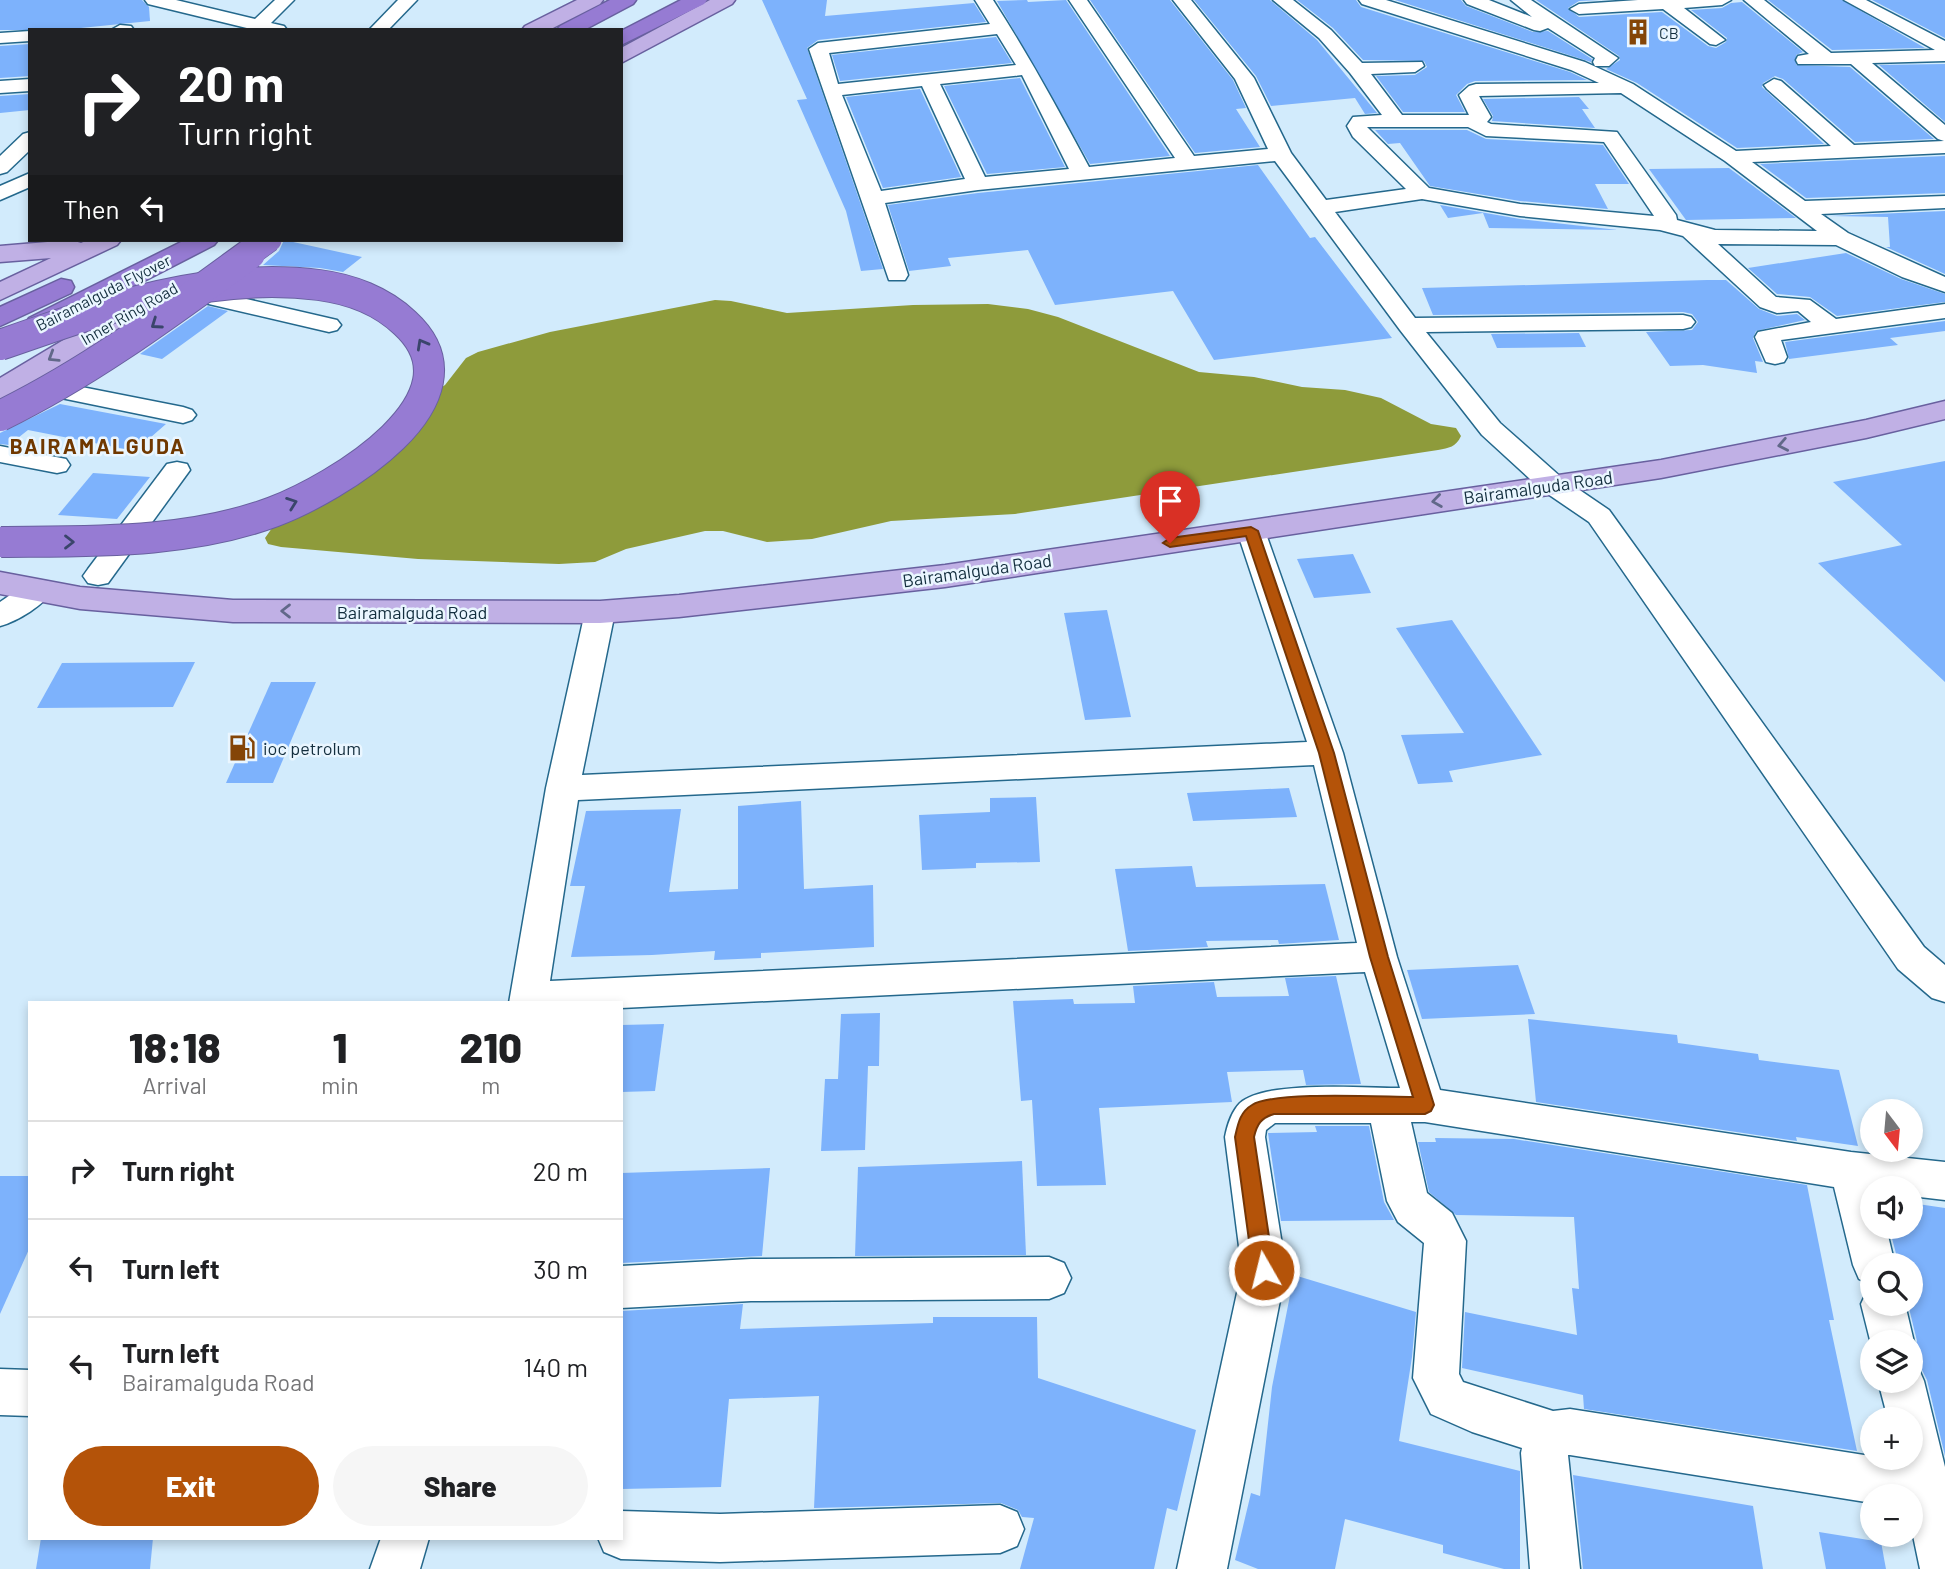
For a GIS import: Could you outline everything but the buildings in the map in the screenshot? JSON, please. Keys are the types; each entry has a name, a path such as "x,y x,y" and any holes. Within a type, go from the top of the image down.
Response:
{"highway":[{"path":"572,28 626,0"},
{"path":"611,28 664,0"},
{"path":"623,38 697,0"},
{"name":"Bairamalguda Flyover","path":"0,318 150,242"},
{"name":"Bairamalguda Flyover","path":"0,345 201,242"},
{"path":"0,416 32,402 96,366 267,242"},
{"path":"0,345 103,309 184,288 260,282 320,285 370,298 406,320 427,350 427,385 407,424 366,462 307,498 235,523 156,538 0,542"}],"main road":[{"path":"536,28 593,0"},
{"path":"623,56 725,0"},
{"name":"Inner Ring Road","path":"7,386 171,289 258,242"},
{"path":"0,254 102,243"},
{"path":"0,292 102,243"},
{"name":"Bairamalguda Road","path":"0,557 98,576 379,601 600,612 679,606 944,576 1251,531 1379,496 1525,462 1677,441 1945,394"},
{"name":"Bairamalguda Road","path":"0,583 80,598 233,611 583,591 684,589 776,581 1379,496 1552,484 1661,469 1866,429 1945,410"}],"street":[{"path":"153,0 165,0 271,28"},
{"path":"227,28 251,22 285,0"},
{"path":"380,28 408,0"},
{"path":"984,0 1028,69 1082,174"},
{"path":"1078,0 1188,164"},
{"path":"1182,0 1244,78 1281,154 1408,325 1491,429 1552,484 1599,516 1911,958 1945,987"},
{"path":"1282,0 1325,34 1357,69 1395,119"},
{"path":"1368,0 1577,66 1626,88 1732,157 1840,237 1910,272 1945,285"},
{"path":"1472,0 1578,41"},
{"path":"1520,0 1610,60 1577,66"},
{"path":"1579,9 1722,0"},
{"path":"1753,0 1826,59"},
{"path":"1853,0 1945,48"},
{"path":"1664,2 1716,40"},
{"path":"897,275 873,198 831,91 818,49 1003,28"},
{"path":"0,38 28,36"},
{"path":"1805,60 1945,55"},
{"path":"1856,59 1945,135"},
{"path":"1357,69 1415,66"},
{"path":"831,91 1028,69"},
{"path":"928,79 978,184"},
{"path":"0,87 28,85"},
{"path":"1774,85 1848,151"},
{"path":"1422,193 1360,133 1357,126 1360,121 1472,121 1481,117 1469,95 1476,90 1626,88"},
{"path":"1472,121 1486,130 1610,136 1665,215 1667,220 1661,223"},
{"path":"0,142 28,139"},
{"path":"0,168 28,139"},
{"path":"1732,157 1945,147"},
{"path":"873,198 978,184 1281,154"},
{"path":"0,194 28,180"},
{"path":"1321,207 1422,193 1521,210 1661,223 1715,237 1840,237"},
{"path":"1800,208 1945,202"},
{"path":"1692,232 1768,302 1778,308 1798,304 1805,306 1830,326"},
{"path":"171,289 329,326"},
{"path":"1775,357 1767,337 1945,311"},
{"path":"1408,325 1683,322"},
{"path":"7,386 183,415"},
{"path":"0,454 57,465"},
{"path":"98,576 177,470"},
{"path":"1251,531 1327,753 1379,957 1406,1105 1408,1202 1415,1211 1439,1225 1445,1241 1436,1378 1447,1398 1472,1409 1553,1434 1570,1432 1936,1490"},
{"path":"0,616 39,589"},
{"path":"600,612 563,789 529,1000 1379,957"},
{"path":"563,789 1327,753"},
{"path":"1202,1569 1264,1270 1245,1137 1248,1121 1259,1110 1274,1106 1406,1105 1851,1171 1945,1181"},
{"path":"1851,1171 1871,1253"},
{"path":"623,1287 751,1280 1049,1278"},
{"path":"0,1392 28,1393"},
{"path":"1553,1434 1545,1453 1555,1569"},
{"path":"1923,1454 1936,1490 1945,1569"},
{"path":"623,1535 720,1538 1000,1529"},
{"path":"395,1569 404,1540"}],"shaded area":[{"path":"715,300 787,313 913,305 988,304 1028,309 1058,317 1199,372 1254,377 1302,387 1345,390 1381,398 1431,424 1456,428 1461,436 1457,443 1438,450 1015,514 891,521 812,539 767,542 723,531 705,531 626,549 595,562 559,564 418,559 268,544 265,538 277,521 403,413 445,385 466,358 478,352 550,332"}],"place":[{"name":"CB","path":"1638,32"},
{"name":"ioc petrolum","path":"242,748"}],"district":[{"name":"BAIRAMALGUDA","path":"98,445"}],"route":[{"path":"1170,543 1251,531 1327,753 1379,957 1425,1105 1274,1106 1259,1110 1248,1121 1245,1137 1264,1270"}]}
